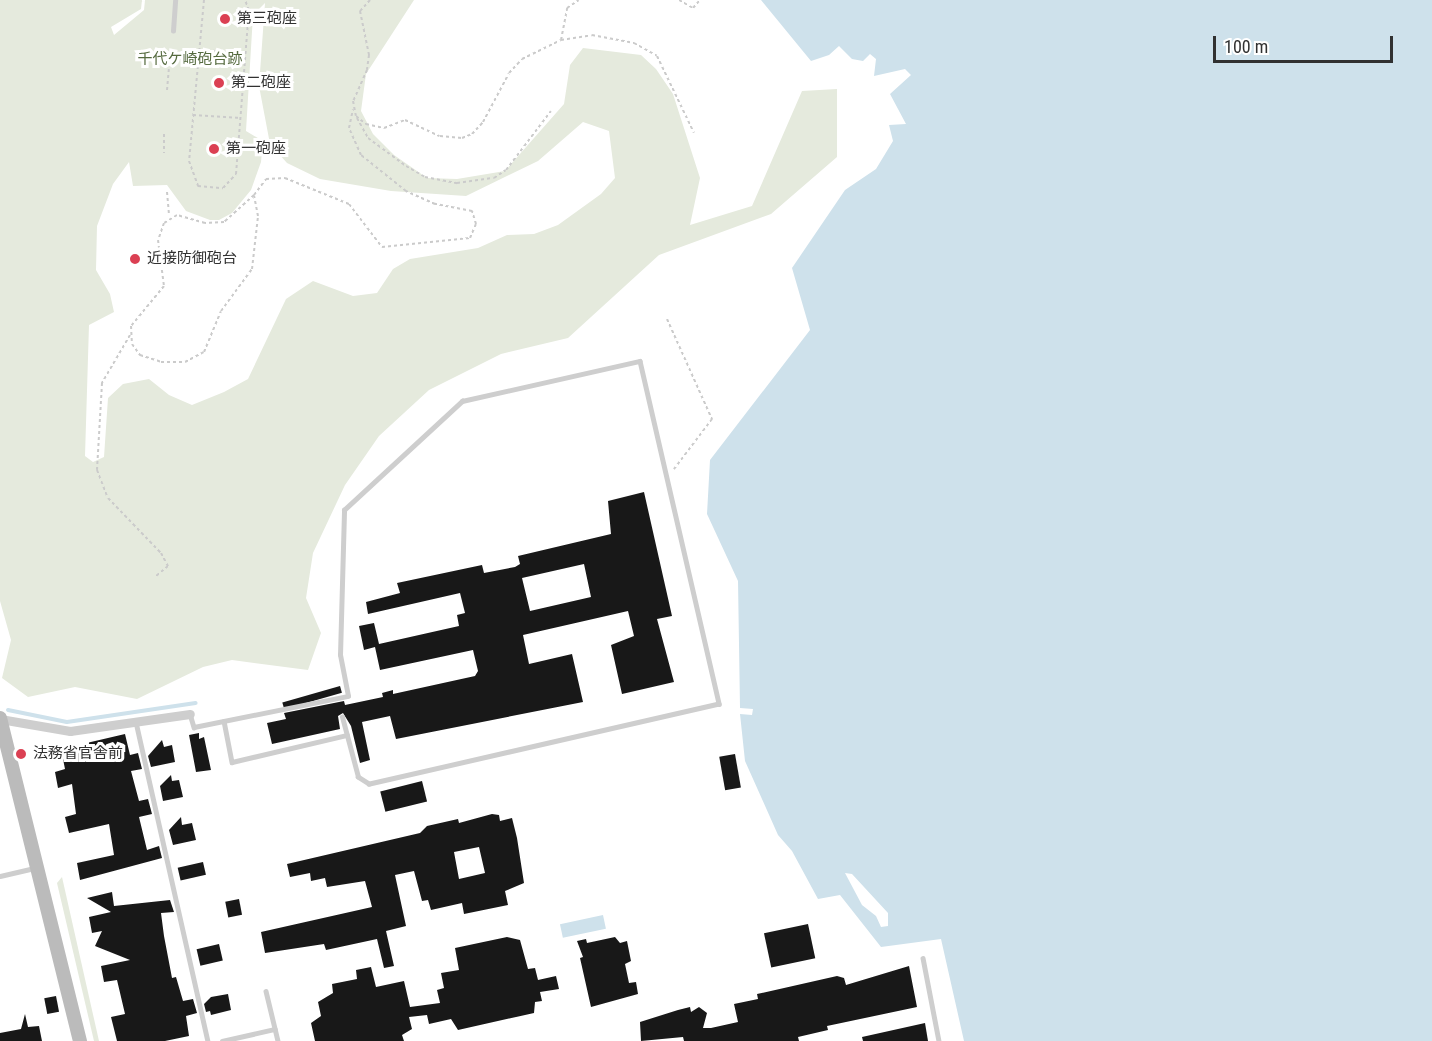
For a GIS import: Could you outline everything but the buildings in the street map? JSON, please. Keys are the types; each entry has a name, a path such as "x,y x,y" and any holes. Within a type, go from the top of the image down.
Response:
{"street":[{"path":"80,1041 40,867 0,718 70,731 190,714"}],"lane":[{"path":"173,31 175,0"},
{"path":"190,714 194,727 348,696 340,655 344,510 462,401 640,360 719,704 369,784 358,777 342,717"},
{"path":"224,721 232,762 346,735"},
{"path":"136,722 208,1041"},
{"path":"0,876 40,867"},
{"path":"924,958 939,1041"},
{"path":"266,991 278,1041"},
{"path":"222,1041 275,1029"}],"path":[{"path":"204,0 189,161 198,186 223,188 237,174 249,10 244,0"},
{"path":"169,218 224,222 254,195 266,179 277,177 324,192 349,204 382,247 470,238 476,224 472,211 435,204 406,190 361,155 349,128 369,55 360,11 370,0"},
{"path":"561,40 567,8 579,0"},
{"path":"679,0 693,8 700,0"},
{"path":"356,116 384,128 405,120 440,136 462,138 472,134 483,122 509,73 522,58 561,40 607,36 648,49 657,56 694,133"},
{"path":"200,50 246,53"},
{"path":"167,90 169,69"},
{"path":"353,109 368,138 406,166 425,177 457,183 494,178 506,170 551,111"},
{"path":"194,115 241,118"},
{"path":"164,134 164,153"},
{"path":"156,576 168,566 161,553 108,498 97,470 102,383 130,335 131,326 164,286 158,240 169,218 167,192"},
{"path":"130,335 136,351 152,360 185,362 204,352 221,311 252,269 258,216 254,195"},
{"path":"667,319 712,419 667,478"}],"green space":[{"name":"千代ケ崎砲台跡","path":"0,0 142,0 141,9 111,27 114,35 144,10 145,0 414,0 366,74 361,111 373,134 394,155 427,178 457,179 505,171 564,104 570,65 583,48 641,55 656,69 673,94 700,178 690,225 752,206 802,91 837,89 837,157 771,214 659,255 568,338 501,354 429,390 379,436 345,485 313,553 306,598 321,633 308,670 232,660 203,667 137,699 75,687 28,697 2,678 11,640 0,601","holes":["265,3 259,86 270,144 287,163 320,179 391,191 466,196 538,161 583,122 609,131 615,178 601,194 558,225 534,234 507,235 478,248 410,259 393,269 377,293 353,296 313,281 286,299 248,379 224,392 192,405 169,395 149,379 123,384 108,398 104,457 93,462 85,456 89,325 114,312 110,294 96,270 97,226 113,184 129,162 133,186 167,185 186,211 210,220 219,220 232,213 251,190 261,162 263,141 246,131 253,15"]},
{"path":"62,877 99,1041 94,1041 57,883"}],"water":[{"path":"761,0 1432,0 1432,1041 964,1041 941,939 881,947 840,895 818,899 792,851 778,835 745,761 740,714 752,715 753,709 740,708 738,581 707,514 710,460 810,330 792,268 845,190 876,169 893,141 889,125 906,124 890,94 911,75 905,69 874,76 876,59 870,54 863,61 852,59 839,46 829,55 811,61","holes":["845,873 852,874 888,913 888,926 881,927 876,916 862,905"]},
{"path":"603,915 606,929 563,938 560,924"}],"waterway":[{"path":"8,710 67,722 196,703"}],"place":[{"name":"第三砲座","path":"225,19"},
{"name":"第二砲座","path":"219,83"},
{"name":"第一砲座","path":"214,149"},
{"name":"近接防御砲台","path":"135,259"},
{"name":"法務省官舎前","path":"21,754"}]}
